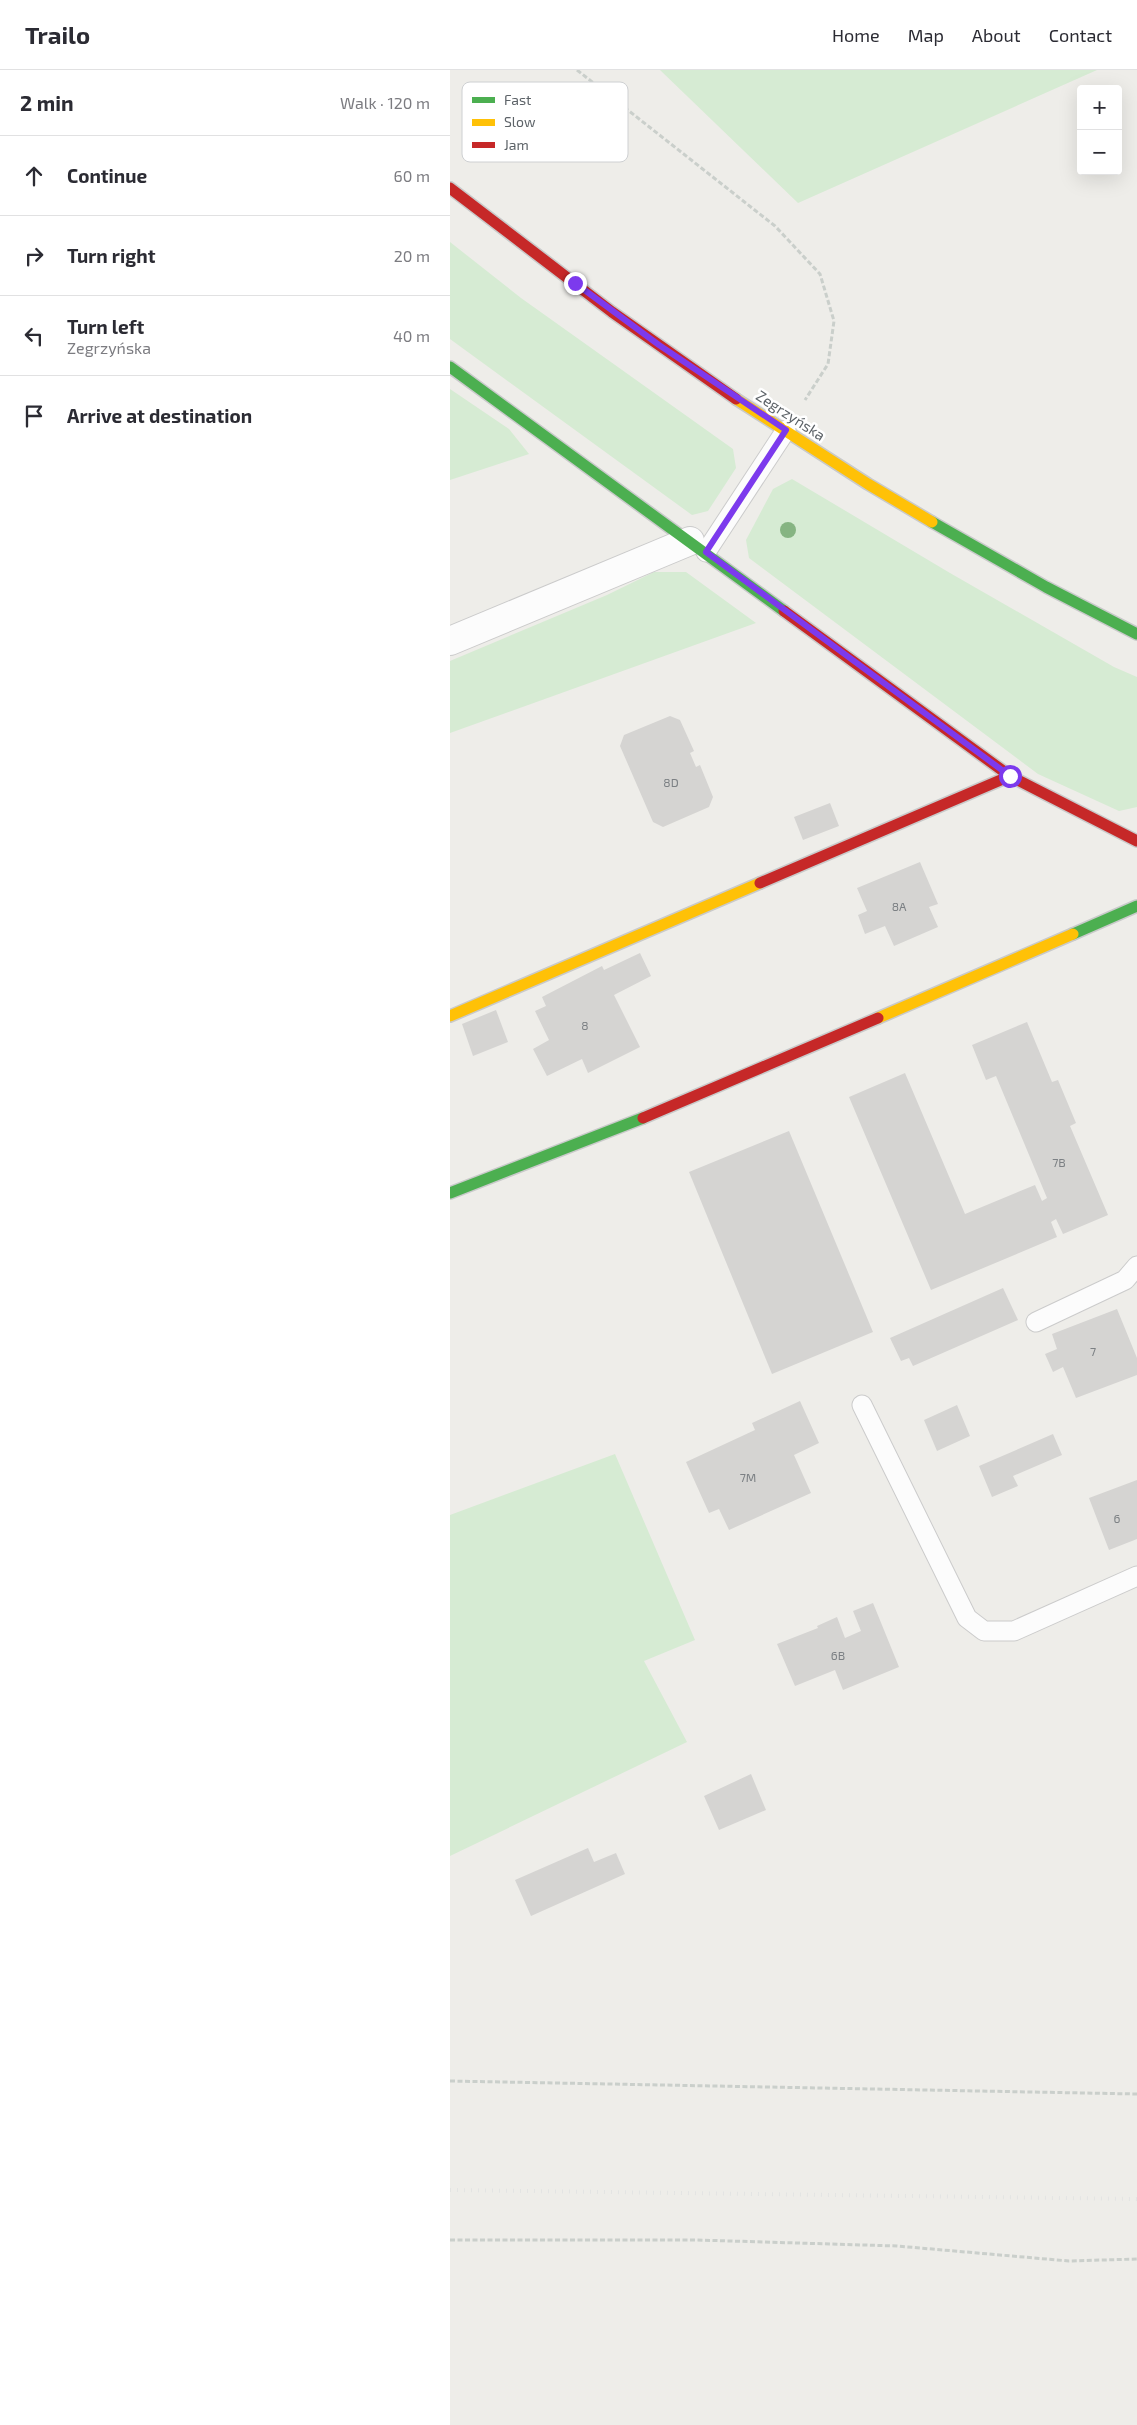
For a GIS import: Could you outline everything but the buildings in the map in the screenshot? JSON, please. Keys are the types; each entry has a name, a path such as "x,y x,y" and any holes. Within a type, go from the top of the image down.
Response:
{"street":[{"name":"Zegrzyńska","path":"450,188 651,340 786,430 921,516 1137,634"},
{"path":"450,367 1010,776 1137,841"},
{"path":"450,642 698,547"},
{"path":"450,1016 1010,776"},
{"path":"450,1193 696,1097 1137,906"}],"lane":[{"path":"698,547 786,430"},
{"path":"1036,1322 1125,1280 1137,1266"},
{"path":"862,1405 967,1618 984,1631 1014,1631 1137,1576"}],"path":[{"path":"577,70 592,82"},
{"path":"628,110 776,226 820,274 834,321 828,364 786,430"},
{"path":"450,2081 1137,2094"},
{"path":"450,2240 727,2241 897,2246 1069,2261 1137,2259"}],"green space":[{"path":"660,70 1097,70 798,203"},
{"path":"450,242 521,298 733,449 736,468 708,511 692,515 450,339"},
{"path":"450,389 509,429 529,454 450,480"},
{"path":"792,479 950,573 1114,667 1137,677 1137,807 1119,811 1038,774 749,558 746,540 773,489"},
{"path":"654,572 686,572 756,623 450,733 450,661 607,595"},
{"path":"615,1454 695,1640 644,1661 687,1742 450,1856 450,1515"}],"railway":[{"path":"450,2190 1137,2199"}],"traffic: fast":[{"path":"450,367 784,611"},
{"path":"932,522 1046,587 1137,634"},
{"path":"1073,934 1137,906"},
{"path":"450,1193 643,1118"}],"traffic: slow":[{"path":"736,399 868,484 932,522"},
{"path":"450,1016 760,883"},
{"path":"878,1018 1073,934"}],"traffic: jam":[{"path":"450,188 612,312 736,399"},
{"path":"784,611 1010,776 1137,841"},
{"path":"760,883 1010,776"},
{"path":"643,1118 878,1018"}],"route":[{"path":"575,283 659,345 786,430 706,552 1010,776"}]}
